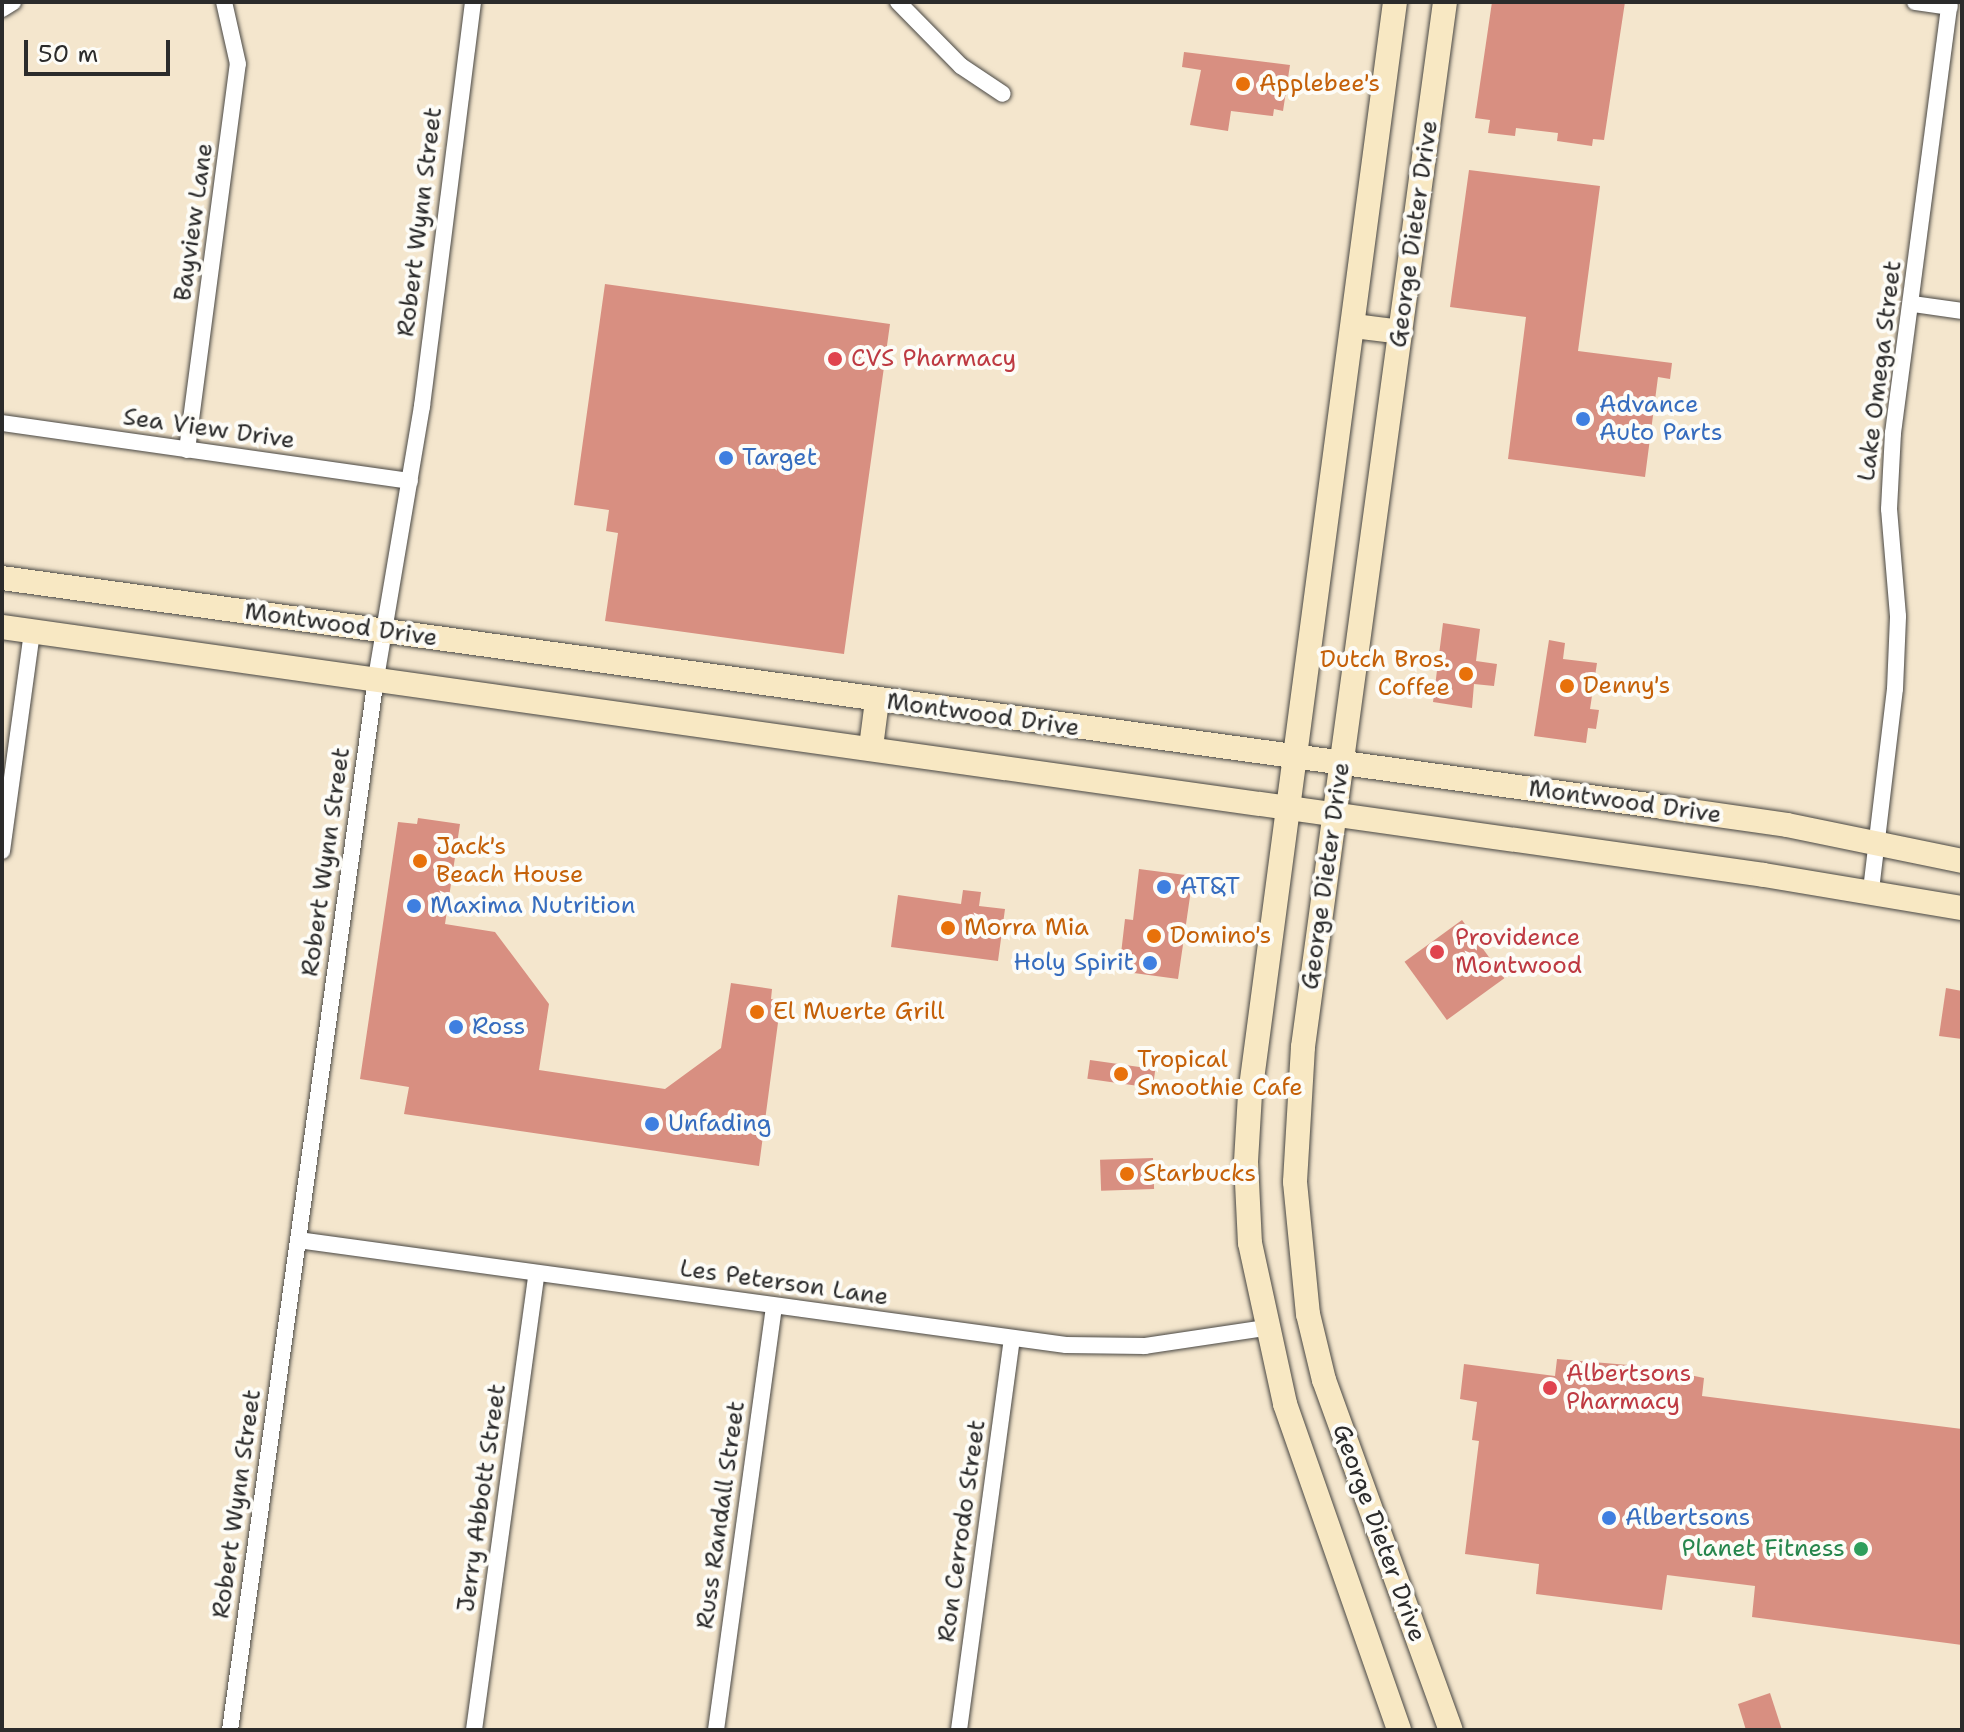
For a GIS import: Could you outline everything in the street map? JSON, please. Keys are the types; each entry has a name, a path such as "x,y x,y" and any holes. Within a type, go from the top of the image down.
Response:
{"main road":[{"name":"George Dieter Drive","path":"1395,2 1246,1150 1250,1243 1265,1328 1296,1440 1399,1730"},
{"name":"George Dieter Drive","path":"1445,2 1303,1047 1295,1159 1309,1321 1341,1434 1451,1730"},
{"path":"1354,326 1401,332"},
{"name":"Montwood Drive","path":"2,578 1772,823 1962,861"},
{"name":"Montwood Drive","path":"2,627 1871,890 1962,908"},
{"path":"871,747 877,701"},
{"path":"1265,1328 1309,1321"}],"street":[{"path":"2,9 13,2"},
{"name":"Bayview Lane","path":"187,450 238,64 224,2"},
{"name":"Robert Wynn Street","path":"230,1730 376,678 387,631 410,481 473,2"},
{"path":"898,2 961,66 1003,94"},
{"path":"1915,2 1950,4"},
{"name":"Lake Omega Street","path":"1871,890 1895,689 1898,616 1889,475 1950,4"},
{"path":"1913,304 1962,311"},
{"name":"Sea View Drive","path":"2,423 410,481"},
{"path":"2,851 32,631"},
{"name":"Les Peterson Lane","path":"298,1240 1012,1339 1145,1346 1265,1328"},
{"name":"Jerry Abbott Street","path":"474,1730 537,1273"},
{"name":"Russ Randall Street","path":"716,1730 774,1307"},
{"name":"Ron Cerrodo Street","path":"959,1730 1012,1339"}],"building":[{"path":"1492,2 1625,2 1604,140 1593,139 1592,146 1557,141 1558,133 1516,128 1515,136 1488,133 1490,120 1475,118"},
{"name":"Applebee's","path":"1184,52 1290,65 1283,111 1274,109 1273,116 1231,111 1228,131 1190,125 1201,70 1182,67"},
{"path":"1469,170 1600,186 1578,351 1672,363 1670,379 1658,377 1645,477 1508,459 1526,317 1450,307"},
{"name":"Target","path":"605,284 890,324 844,654 605,621 618,533 606,531 609,510 574,505"},
{"name":"Dutch Bros. Coffee","path":"1443,623 1480,629 1476,661 1497,664 1494,686 1474,684 1472,708 1433,702"},
{"name":"Denny's","path":"1549,640 1565,643 1563,659 1597,663 1590,709 1599,710 1596,729 1588,728 1586,743 1534,736"},
{"path":"418,818 460,824 445,924 495,932 549,1004 539,1070 665,1089 721,1048 731,983 772,989 771,999 781,1000 759,1166 404,1114 409,1087 360,1079 398,822 417,824"},
{"path":"1139,869 1193,876 1178,979 1119,971 1125,919 1133,920"},
{"name":"Morra Mia","path":"963,890 981,892 979,906 1005,909 998,961 891,947 898,895 961,904"},
{"path":"1462,920 1504,978 1447,1020 1405,962"},
{"path":"1946,988 1962,991 1962,1039 1939,1036"},
{"name":"Tropical Smoothie Cafe","path":"1090,1060 1155,1069 1153,1088 1087,1079"},
{"name":"Starbucks","path":"1153,1158 1154,1189 1101,1191 1100,1160"},
{"path":"1557,1359 1652,1367 1704,1378 1702,1396 1962,1429 1962,1645 1752,1617 1755,1586 1667,1575 1662,1610 1536,1594 1539,1564 1465,1554 1479,1441 1472,1440 1477,1402 1460,1399 1464,1364 1555,1376"},
{"path":"1770,1693 1782,1730 1746,1730 1738,1704"}],"place":[{"name":"Applebee's","path":"1243,84"},
{"name":"CVS Pharmacy","path":"835,359"},
{"name":"Advance Auto Parts","path":"1583,419"},
{"name":"Target","path":"726,458"},
{"name":"Dutch Bros. Coffee","path":"1466,674"},
{"name":"Denny's","path":"1567,686"},
{"name":"Jack's Beach House","path":"420,861"},
{"name":"AT&T","path":"1164,887"},
{"name":"Maxima Nutrition","path":"414,906"},
{"name":"Morra Mia","path":"948,928"},
{"name":"Domino's","path":"1154,936"},
{"name":"Providence Montwood","path":"1437,952"},
{"name":"Holy Spirit","path":"1150,963"},
{"name":"El Muerte Grill","path":"757,1012"},
{"name":"Ross","path":"456,1027"},
{"name":"Tropical Smoothie Cafe","path":"1121,1074"},
{"name":"Unfading","path":"652,1124"},
{"name":"Starbucks","path":"1127,1174"},
{"name":"Albertsons Pharmacy","path":"1550,1388"},
{"name":"Albertsons","path":"1609,1518"},
{"name":"Planet Fitness","path":"1861,1549"}]}
